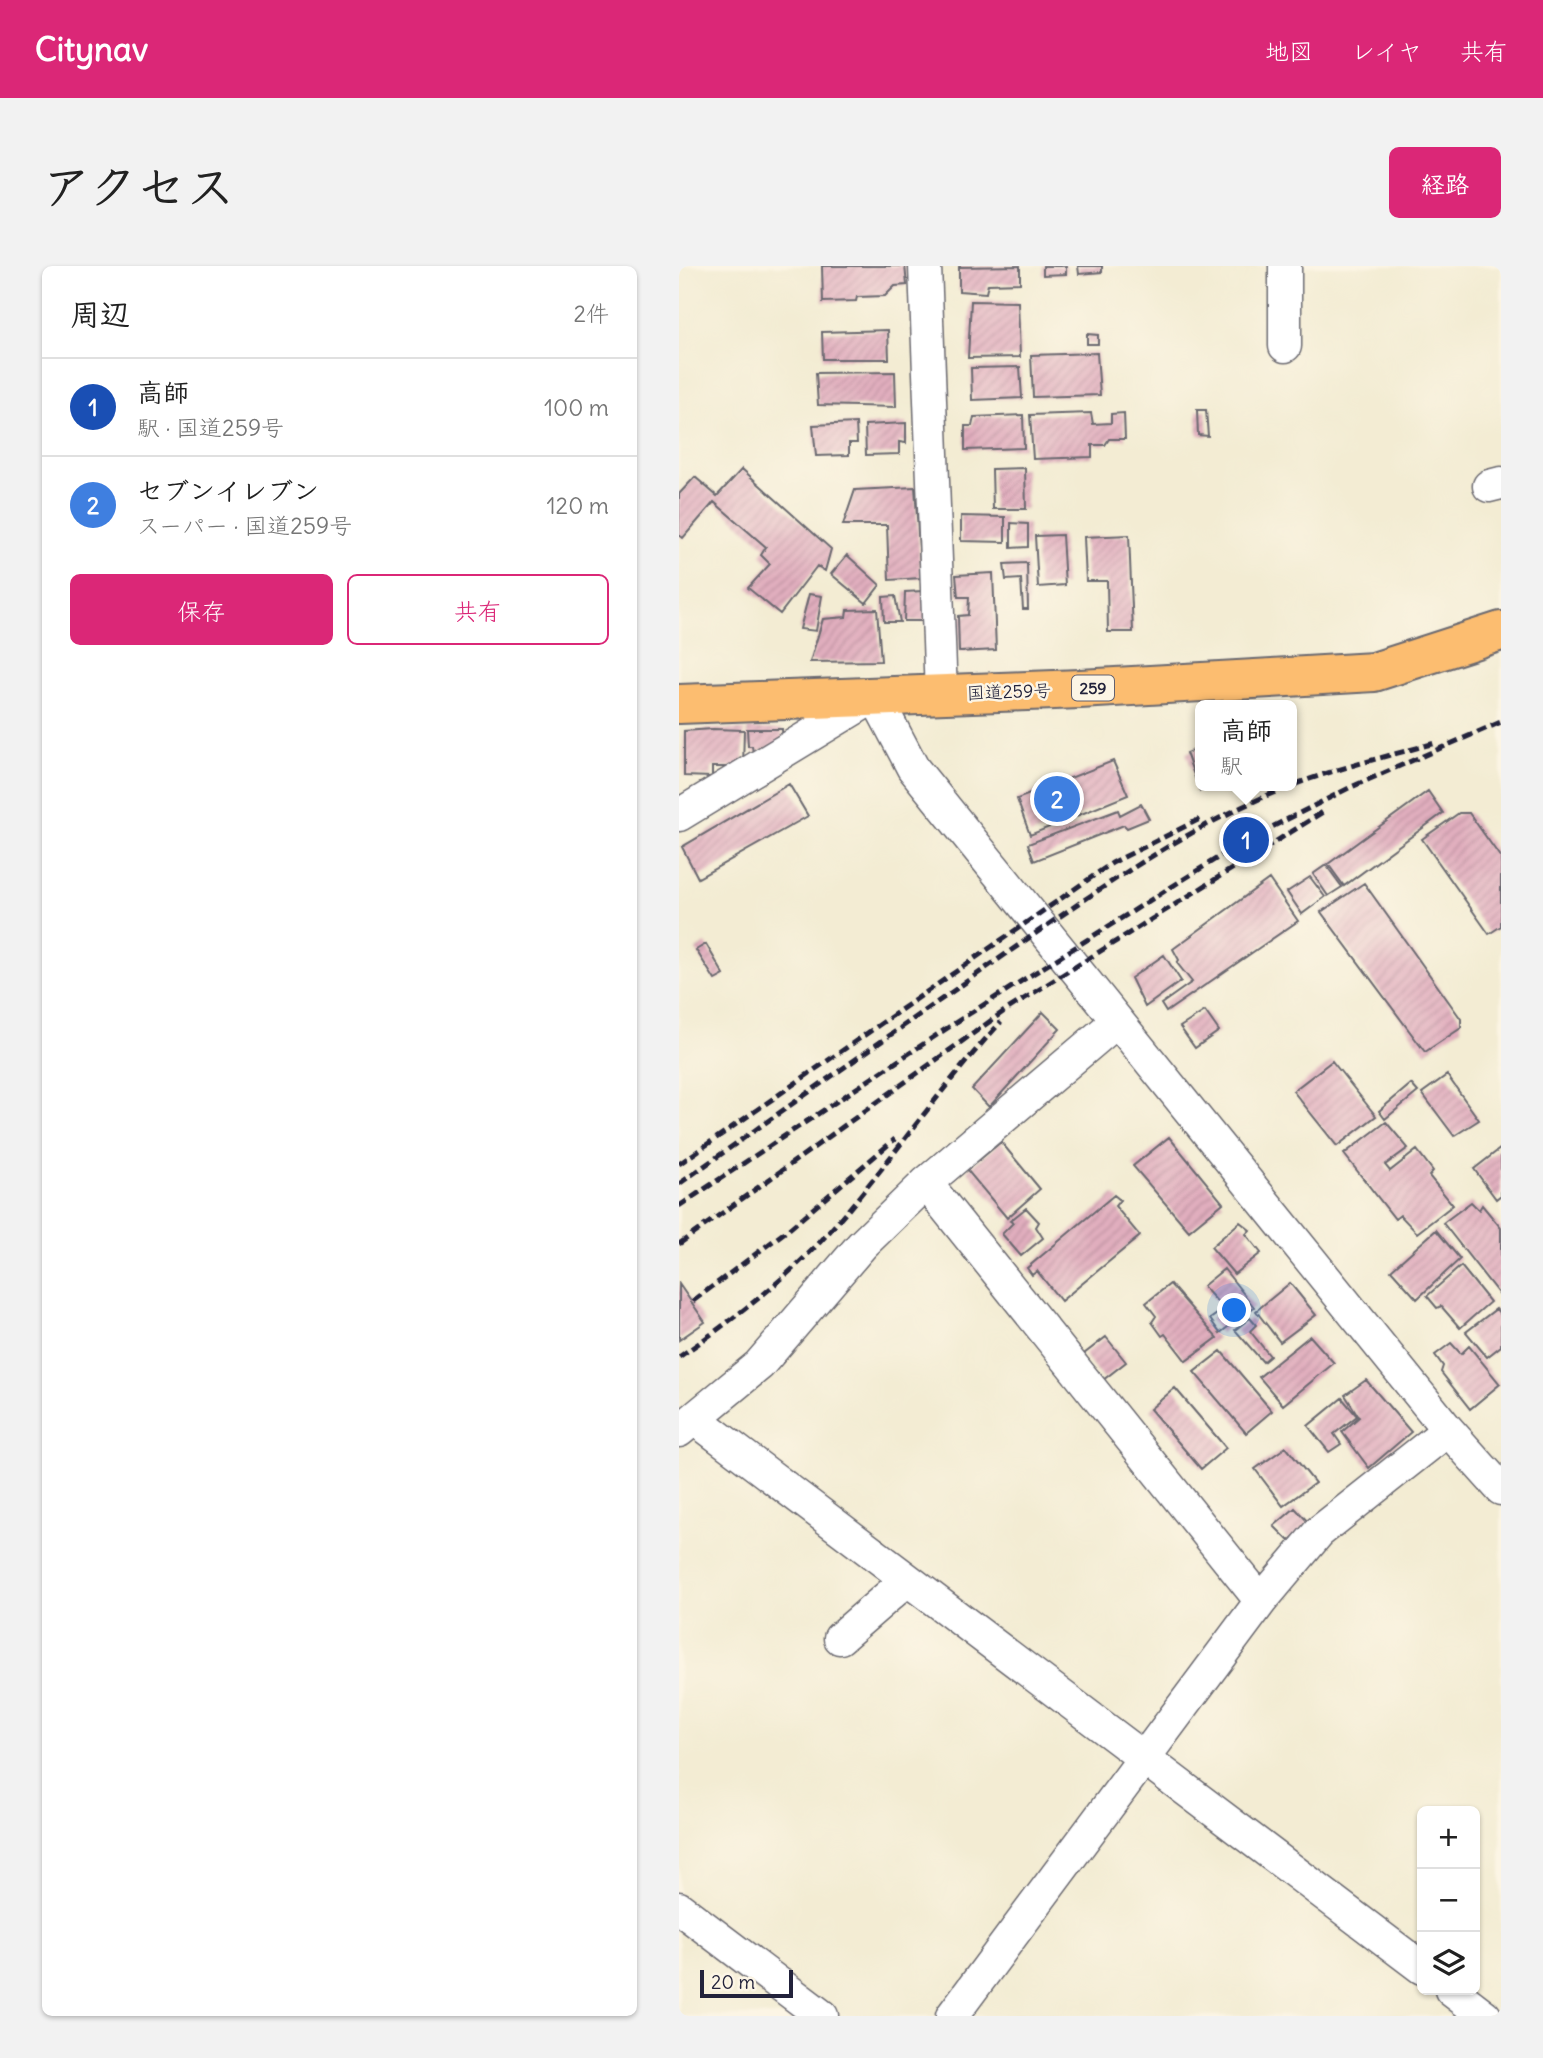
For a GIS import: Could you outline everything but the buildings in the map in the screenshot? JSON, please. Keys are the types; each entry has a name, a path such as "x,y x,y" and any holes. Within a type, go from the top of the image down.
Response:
{"highway":[{"name":"国道259号","path":"679,704 941,695 1374,672 1501,631"}],"street":[{"path":"925,266 941,695"},
{"path":"1285,266 1286,346"},
{"path":"679,815 875,696 913,768 1448,1430 1499,1478"},
{"path":"1116,1022 926,1183 862,1245 759,1365 687,1425 907,1580 1417,1965"},
{"path":"926,1183 1261,1601"},
{"path":"952,2016 1261,1601 1319,1532 1448,1430"},
{"path":"840,1638 907,1580"},
{"path":"679,1908 822,2016"},
{"path":"1458,1995 1485,2016"}],"railway":[{"path":"679,1206 961,1019 1246,840 1349,788 1501,722"},
{"path":"1297,784 1435,743"},
{"path":"679,1184 1123,874 1197,830 1278,791"},
{"path":"679,1244 1003,1012 1326,810"},
{"path":"679,1164 1112,863 1202,818"},
{"path":"679,1357 752,1303 820,1242 1001,1022"},
{"path":"693,1301 789,1229 895,1139"}],"place":[{"name":"セブンイレブン","path":"1057,799"},
{"name":"高師","path":"1246,840"}]}
